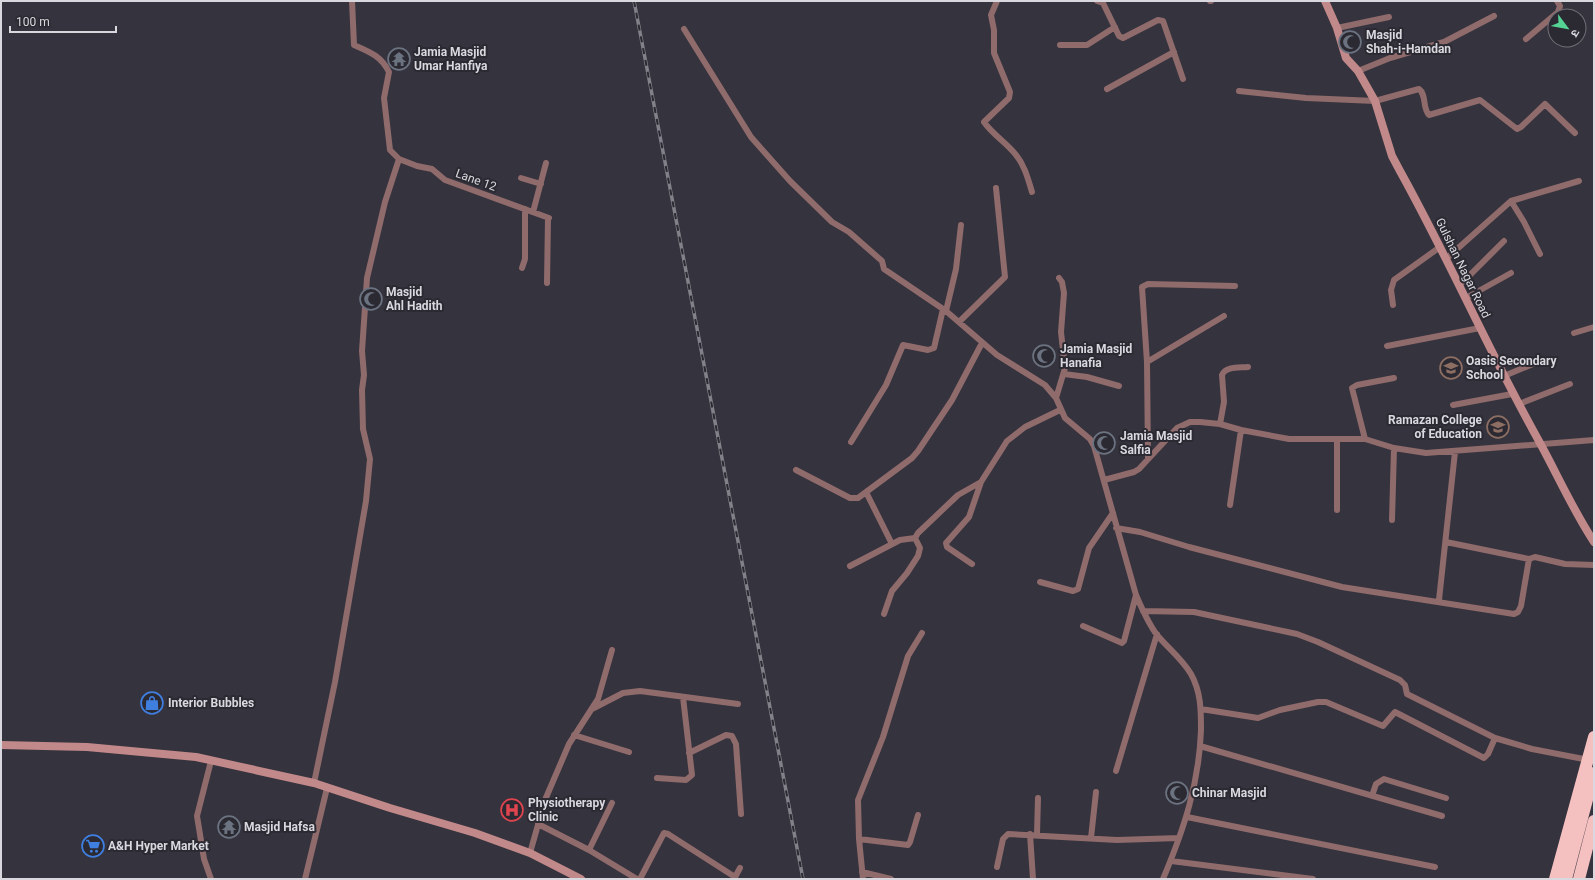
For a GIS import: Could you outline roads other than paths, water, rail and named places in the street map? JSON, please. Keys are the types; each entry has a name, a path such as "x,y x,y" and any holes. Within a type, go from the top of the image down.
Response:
{"highway":[{"path":"1555,879 1591,761 1594,737"},
{"path":"1566,879 1594,773"},
{"path":"1579,879 1594,821"}],"street":[{"path":"314,783 335,682 367,494 370,459 363,429 362,390 364,375 362,351 367,278 385,202 399,159 390,150 385,115 384,98 389,72 384,61 375,54 354,45 352,1"},
{"path":"997,1 991,15 994,30 994,53 1010,92 1009,98 984,122 1016,154 1026,174 1032,192"},
{"path":"1097,1 1103,3 1116,27 1119,36 1123,38 1161,20 1165,23 1183,79"},
{"path":"1526,38 1558,12 1560,6 1556,1"},
{"name":"Gulshan Nagar Road","path":"1328,2 1346,58 1358,71 1375,101 1392,156 1460,285 1512,394 1540,443 1577,515 1594,542"},
{"path":"1358,71 1401,54 1444,42 1494,16"},
{"path":"1336,28 1389,17"},
{"path":"1060,45 1087,45 1116,27"},
{"path":"684,29 751,137 790,181 832,222 849,232 877,256 882,261 884,269 944,310 982,343 1005,360 1045,385 1056,398 1060,410 1069,422 1092,443 1104,480 1116,528 1136,595 1143,611 1157,634 1191,674 1198,690 1201,709 1200,746 1195,790 1187,817 1164,879"},
{"path":"1107,89 1174,52"},
{"path":"1239,91 1306,98 1375,101 1419,89 1423,94 1427,113 1431,115 1480,100 1517,129 1545,104 1575,133"},
{"name":"Lane 12","path":"399,159 417,166 432,169 445,180 548,218 547,284"},
{"path":"533,212 546,163"},
{"path":"521,178 541,184"},
{"path":"1446,258 1512,201 1579,181"},
{"path":"959,322 1005,277 996,188"},
{"path":"1512,201 1540,254"},
{"path":"522,268 525,259 525,209"},
{"path":"851,442 886,385 903,345 928,350 934,348 956,269 961,225"},
{"path":"1460,285 1504,241"},
{"path":"1393,305 1390,290 1394,280 1440,247"},
{"path":"1466,298 1511,273"},
{"path":"1056,398 1064,374 1065,363 1061,332 1064,293 1062,282 1059,278"},
{"path":"1148,459 1147,362 1142,292 1145,285 1235,286"},
{"path":"1147,362 1224,316"},
{"path":"1574,333 1594,327"},
{"path":"1387,346 1480,328"},
{"path":"796,470 850,498 855,499 866,492 912,458 918,451 952,400 982,343"},
{"path":"1504,376 1540,360"},
{"path":"1220,424 1224,402 1222,375 1224,371 1228,369 1248,367"},
{"path":"1064,374 1087,376 1119,386"},
{"path":"1365,439 1352,388 1356,385 1394,378"},
{"path":"1519,404 1570,384"},
{"path":"1453,405 1512,394"},
{"path":"972,564 946,545 969,517 981,482 1007,441 1025,427 1060,410"},
{"path":"1104,480 1134,472 1148,459 1171,432 1183,424 1200,422 1220,424 1241,430 1289,439 1365,439 1394,448 1426,453 1455,452 1540,443 1594,440"},
{"path":"1230,505 1241,430"},
{"path":"1337,439 1337,510"},
{"path":"1392,520 1394,448"},
{"path":"1438,600 1446,542 1455,452"},
{"path":"850,566 903,539 915,538 958,495 981,482"},
{"path":"866,492 892,544"},
{"path":"1040,582 1073,591 1078,589 1089,548 1112,513"},
{"path":"1116,528 1140,532 1189,547 1342,587 1438,600 1514,614 1518,612 1521,606 1530,559"},
{"path":"884,614 892,591 907,574 918,556 920,548 915,538"},
{"path":"1446,542 1530,559 1535,557 1565,564 1594,565"},
{"path":"1083,626 1122,643 1124,641 1136,595"},
{"path":"1143,611 1174,610 1194,612 1308,638 1400,680 1405,685 1407,694 1495,738 1532,749 1591,761"},
{"path":"863,879 858,839 858,800 883,737 908,656 922,633"},
{"path":"1116,771 1157,634"},
{"path":"530,853 545,800 574,735 591,710 600,693 612,650"},
{"path":"591,710 623,693 632,691 738,704"},
{"path":"656,778 689,778 692,775 683,697"},
{"path":"1201,709 1258,718 1280,710 1318,702 1326,702 1383,726 1395,712 1484,758 1488,754 1495,738"},
{"path":"574,735 629,752"},
{"path":"689,753 726,735 732,736 736,744 741,814"},
{"path":"1,745 87,747 196,758 314,783 475,833 530,853 581,879"},
{"path":"1200,746 1442,816"},
{"path":"211,761 197,816 204,859 211,879"},
{"path":"1372,796 1376,784 1384,779 1446,798"},
{"path":"306,879 327,788"},
{"path":"1091,838 1096,792"},
{"path":"1033,879 1033,834 1038,798"},
{"path":"589,850 612,803"},
{"path":"858,839 908,844 910,842 918,815"},
{"path":"1187,817 1435,867"},
{"path":"538,824 589,850 637,879"},
{"path":"640,879 664,833 668,834 734,878 740,868"},
{"path":"997,867 1004,836 1008,834 1033,834 1117,840 1179,838"},
{"path":"1171,862 1313,879"},
{"path":"862,872 891,879"}],"railway":[{"path":"634,1 803,879"}],"place":[{"name":"Masjid Shah-i-Hamdan","path":"1350,42"},
{"name":"Jamia Masjid Umar Hanfiya","path":"399,59"},
{"name":"Masjid Ahl Hadith","path":"371,299"},
{"name":"Jamia Masjid Hanafia","path":"1044,356"},
{"name":"Oasis Secondary School","path":"1451,368"},
{"name":"Ramazan College of Education","path":"1498,427"},
{"name":"Jamia Masjid Salfia","path":"1104,443"},
{"name":"Interior Bubbles","path":"152,703"},
{"name":"Chinar Masjid","path":"1177,793"},
{"name":"Physiotherapy Clinic","path":"512,810"},
{"name":"Masjid Hafsa","path":"229,827"},
{"name":"A&H Hyper Market","path":"93,846"}]}
